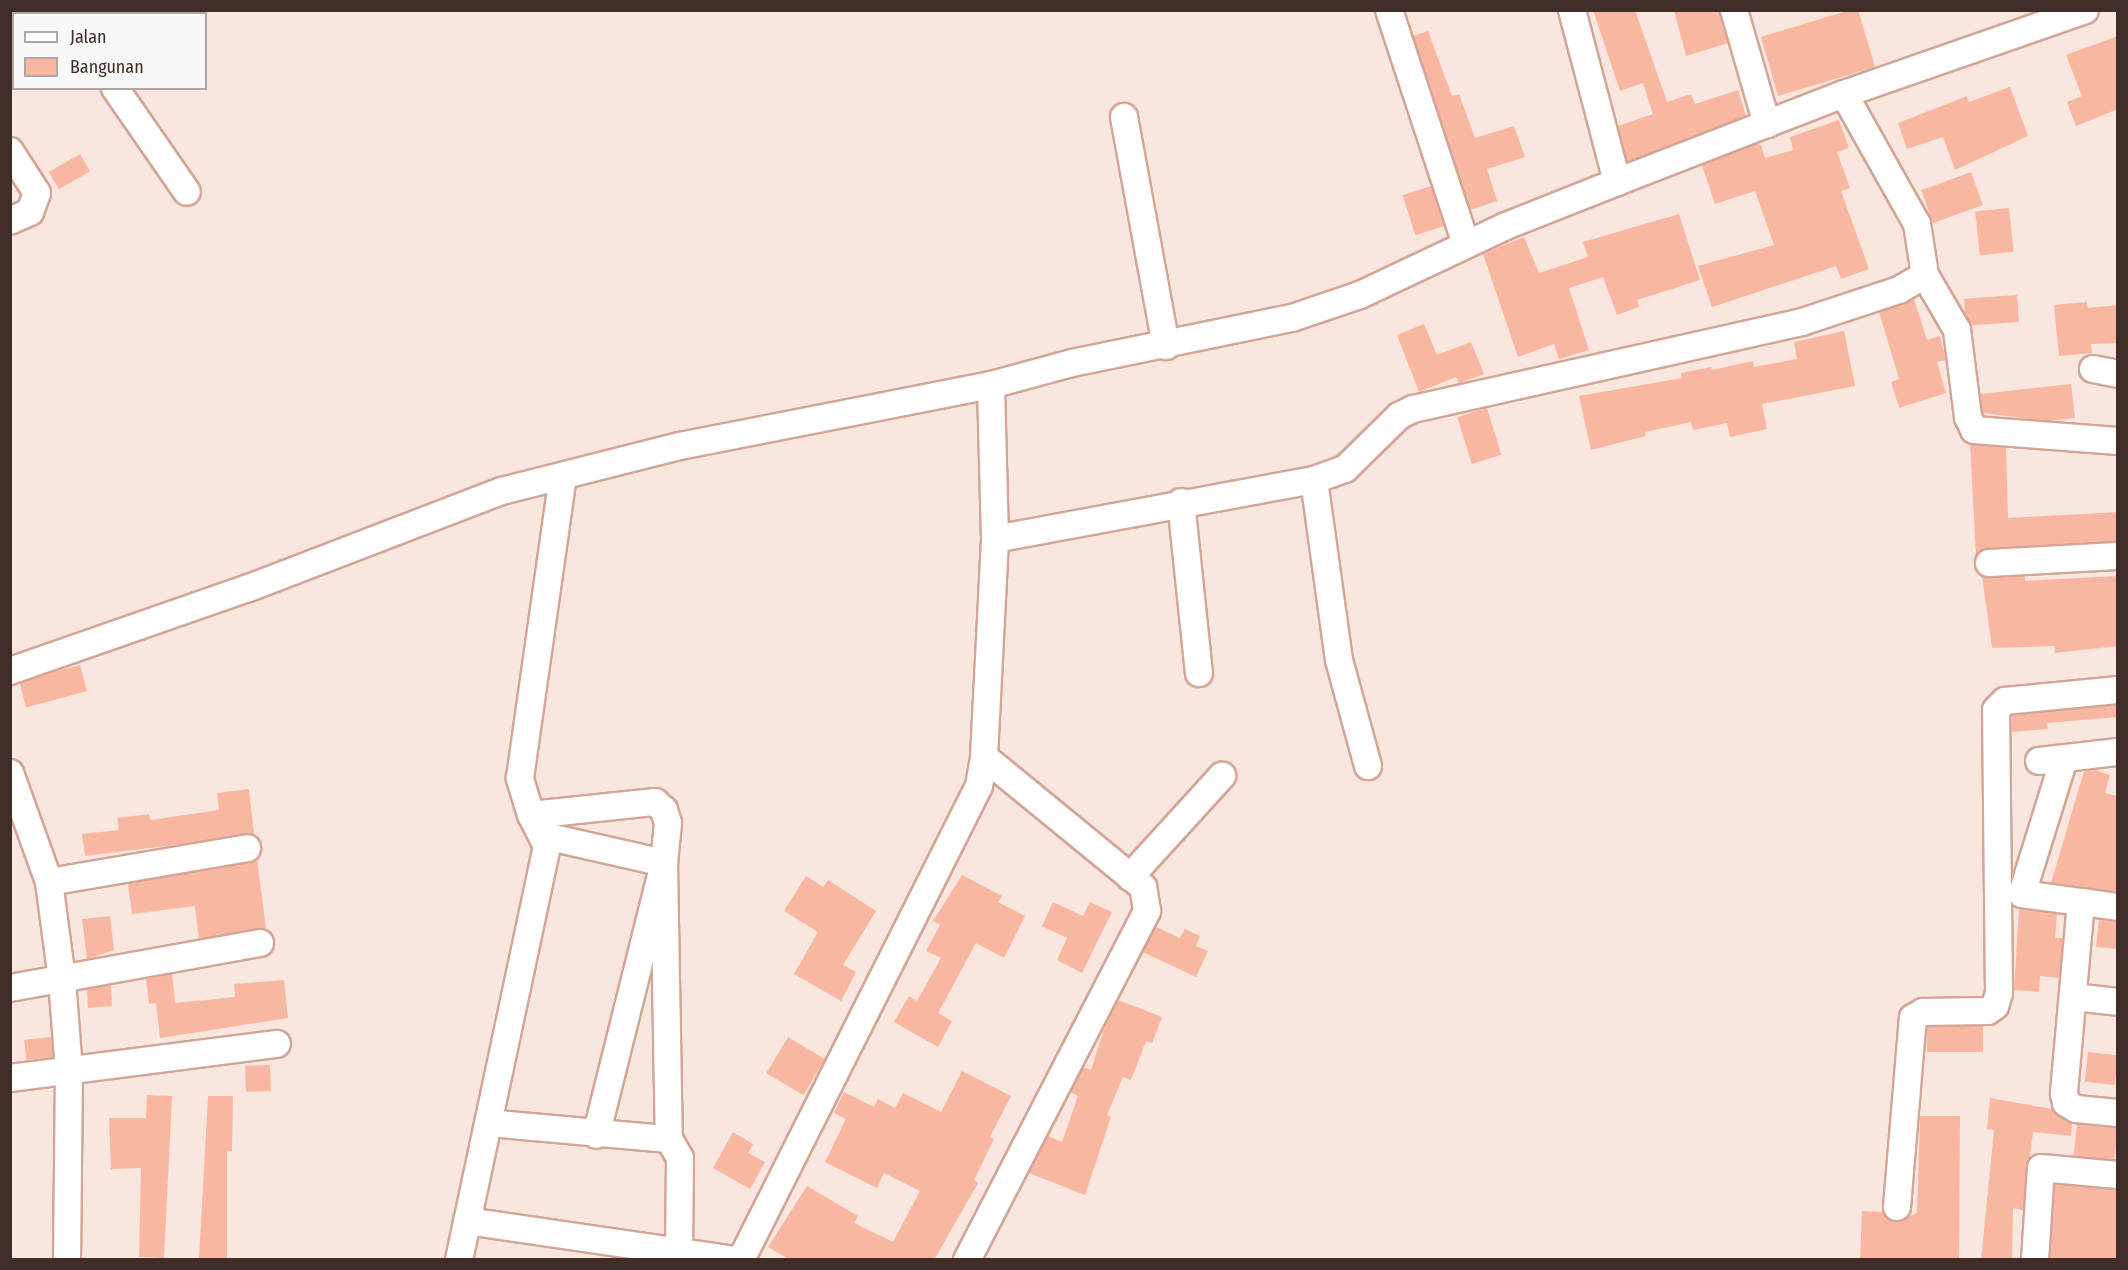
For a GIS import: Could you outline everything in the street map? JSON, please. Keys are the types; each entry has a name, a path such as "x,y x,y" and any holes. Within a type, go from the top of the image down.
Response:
{"street":[{"path":"1389,10 1466,244"},
{"path":"1572,10 1617,182"},
{"path":"1734,10 1767,124"},
{"path":"10,671 249,588 502,491 842,412 991,385 1072,363 1166,346 1292,318 1360,295 1466,244 1617,182 1844,94 2085,10"},
{"path":"116,90 187,192"},
{"path":"1844,94 1917,224 1925,275 1957,330 1968,417 1974,430 2118,441"},
{"path":"1124,117 1166,346"},
{"path":"10,151 37,193 30,212 10,221"},
{"path":"995,539 1181,502 1314,480 1345,469 1399,416 1413,409 1802,322 1899,290 1925,275"},
{"path":"741,1260 979,786 984,757 995,539 991,385"},
{"path":"459,1260 545,862 545,836 531,815 520,778 563,476"},
{"path":"1314,480 1339,660 1368,766"},
{"path":"1181,502 1199,673"},
{"path":"1989,562 2118,556"},
{"path":"1897,1207 1913,1018 1923,1012 1988,1011 1995,1005 1998,993 1996,710 2005,701 2118,690"},
{"path":"2039,760 2118,752"},
{"path":"967,1260 1144,923 1146,894 1130,877 984,757"},
{"path":"2064,759 2022,894 2118,907"},
{"path":"10,773 49,882 62,981 69,1070 67,1260"},
{"path":"1130,877 1222,776"},
{"path":"531,815 655,802 664,810 668,824 664,863 669,1140 680,1158 680,1249"},
{"path":"545,836 664,863"},
{"path":"49,882 248,848"},
{"path":"596,1135 664,863"},
{"path":"2081,902 2066,1102 2076,1109 2118,1113"},
{"path":"10,988 62,981 260,943"},
{"path":"2073,997 2118,1002"},
{"path":"10,1078 277,1044"},
{"path":"488,1123 596,1135 669,1140"},
{"path":"2035,1260 2041,1168 2118,1175"},
{"path":"467,1221 618,1250 680,1249 733,1260"}],"building":[{"path":"1593,10 1635,10 1667,102 1691,94 1695,104 1738,90 1746,116 1627,162 1618,126 1653,114 1643,83 1620,91"},
{"path":"1674,10 1718,10 1728,43 1686,56"},
{"path":"1850,10 1858,10 1875,67 1778,96 1761,37"},
{"path":"1428,31 1452,96 1459,94 1475,138 1514,126 1525,157 1487,169 1497,201 1470,210 1413,36"},
{"path":"2118,36 2118,109 2076,126 2067,102 2082,96 2066,55"},
{"path":"2010,87 2028,136 1955,170 1943,137 1907,149 1898,123 1967,96 1969,102"},
{"path":"1839,120 1849,148 1837,152 1850,188 1841,191 1869,269 1841,279 1836,266 1712,307 1698,266 1774,245 1755,191 1715,204 1702,165 1755,144 1761,145 1765,158 1793,150 1790,137"},
{"path":"80,154 90,171 59,189 49,172"},
{"path":"1971,172 1983,205 1933,223 1921,190"},
{"path":"1431,186 1444,226 1415,235 1402,195"},
{"path":"2009,208 2014,252 1980,255 1975,212"},
{"path":"1679,214 1700,280 1637,300 1639,307 1617,315 1603,277 1569,288 1589,350 1559,359 1554,344 1518,357 1483,254 1524,237 1539,273 1588,257 1583,242"},
{"path":"2017,295 2019,322 1966,326 1964,299"},
{"path":"1914,299 1927,340 1940,336 1946,360 1937,362 1946,393 1899,408 1891,382 1899,379 1879,312"},
{"path":"2087,302 2088,308 2118,305 2118,343 2091,344 2092,353 2059,356 2054,305"},
{"path":"1424,324 1437,355 1471,342 1484,374 1459,383 1456,377 1419,392 1397,335"},
{"path":"1844,331 1855,386 1762,404 1767,429 1730,437 1727,423 1693,430 1691,422 1645,432 1646,436 1591,450 1579,396 1682,378 1681,373 1711,367 1712,370 1753,361 1754,367 1797,359 1794,342"},
{"path":"2071,384 2075,418 2047,421 1983,413 1980,394"},
{"path":"1487,408 1501,455 1472,464 1457,417"},
{"path":"1970,444 2006,447 2008,518 2118,512 2118,541 1988,548 1976,556"},
{"path":"1982,576 2025,576 2025,581 2118,576 2118,646 2055,653 2054,646 1992,648"},
{"path":"80,665 87,691 26,707 19,681"},
{"path":"2118,705 2118,717 2047,723 2048,729 2011,732 2012,715"},
{"path":"2095,770 2110,775 2105,793 2118,796 2117,892 2051,883 2084,771"},
{"path":"249,789 254,835 85,856 82,834 119,830 117,818 149,814 150,820 219,810 217,793"},
{"path":"257,859 266,929 199,939 195,906 132,914 128,884"},
{"path":"962,875 1002,896 998,902 1025,916 1004,958 976,943 938,1013 952,1021 938,1047 894,1022 909,996 917,1001 941,958 926,951 940,925 933,921"},
{"path":"806,876 823,887 828,880 876,911 843,965 856,972 841,1001 794,974 818,932 784,911"},
{"path":"1053,902 1083,916 1090,902 1112,912 1082,973 1057,960 1067,938 1042,926"},
{"path":"2019,909 2057,914 2055,938 2063,938 2059,978 2040,976 2039,992 2014,990"},
{"path":"110,916 114,950 87,959 82,919"},
{"path":"2099,920 2118,922 2118,949 2096,947"},
{"path":"1156,927 1180,938 1185,929 1200,936 1196,946 1208,951 1196,977 1143,952"},
{"path":"172,974 175,1003 235,997 234,984 284,980 288,1018 160,1038 156,1003 149,1004 146,979"},
{"path":"111,985 112,1006 88,1008 87,989"},
{"path":"1118,1000 1162,1017 1152,1043 1146,1041 1131,1080 1123,1077 1107,1115 1111,1117 1085,1195 1029,1173 1048,1136 1062,1142 1078,1096 1070,1092 1083,1067 1091,1070 1105,1026"},
{"path":"1927,1026 1983,1026 1983,1052 1927,1052"},
{"path":"51,1037 53,1057 26,1060 24,1040"},
{"path":"788,1037 825,1059 803,1095 766,1073"},
{"path":"2088,1052 2118,1055 2115,1085 2085,1082"},
{"path":"270,1065 271,1091 246,1092 245,1066"},
{"path":"962,1071 1011,1096 990,1137 994,1139 974,1180 978,1183 934,1260 790,1260 768,1247 807,1186 858,1216 854,1223 893,1242 920,1191 884,1173 877,1188 825,1162 846,1119 834,1113 844,1092 874,1107 878,1099 895,1108 903,1093 941,1112"},
{"path":"147,1095 172,1096 164,1258 139,1257 141,1168 111,1169 109,1118 146,1118"},
{"path":"208,1096 233,1096 232,1151 227,1151 227,1260 199,1260"},
{"path":"1990,1098 2052,1109 2072,1123 2071,1136 2033,1132 2023,1210 2013,1208 2012,1260 1981,1260 1994,1130 1987,1129"},
{"path":"1920,1116 1960,1116 1959,1260 1860,1260 1862,1211 1883,1212 1896,1222 1917,1213"},
{"path":"2077,1124 2118,1128 2114,1160 2074,1156"},
{"path":"733,1132 753,1144 748,1153 765,1162 750,1189 713,1168"},
{"path":"2055,1184 2118,1190 2118,1260 2050,1260"}]}
